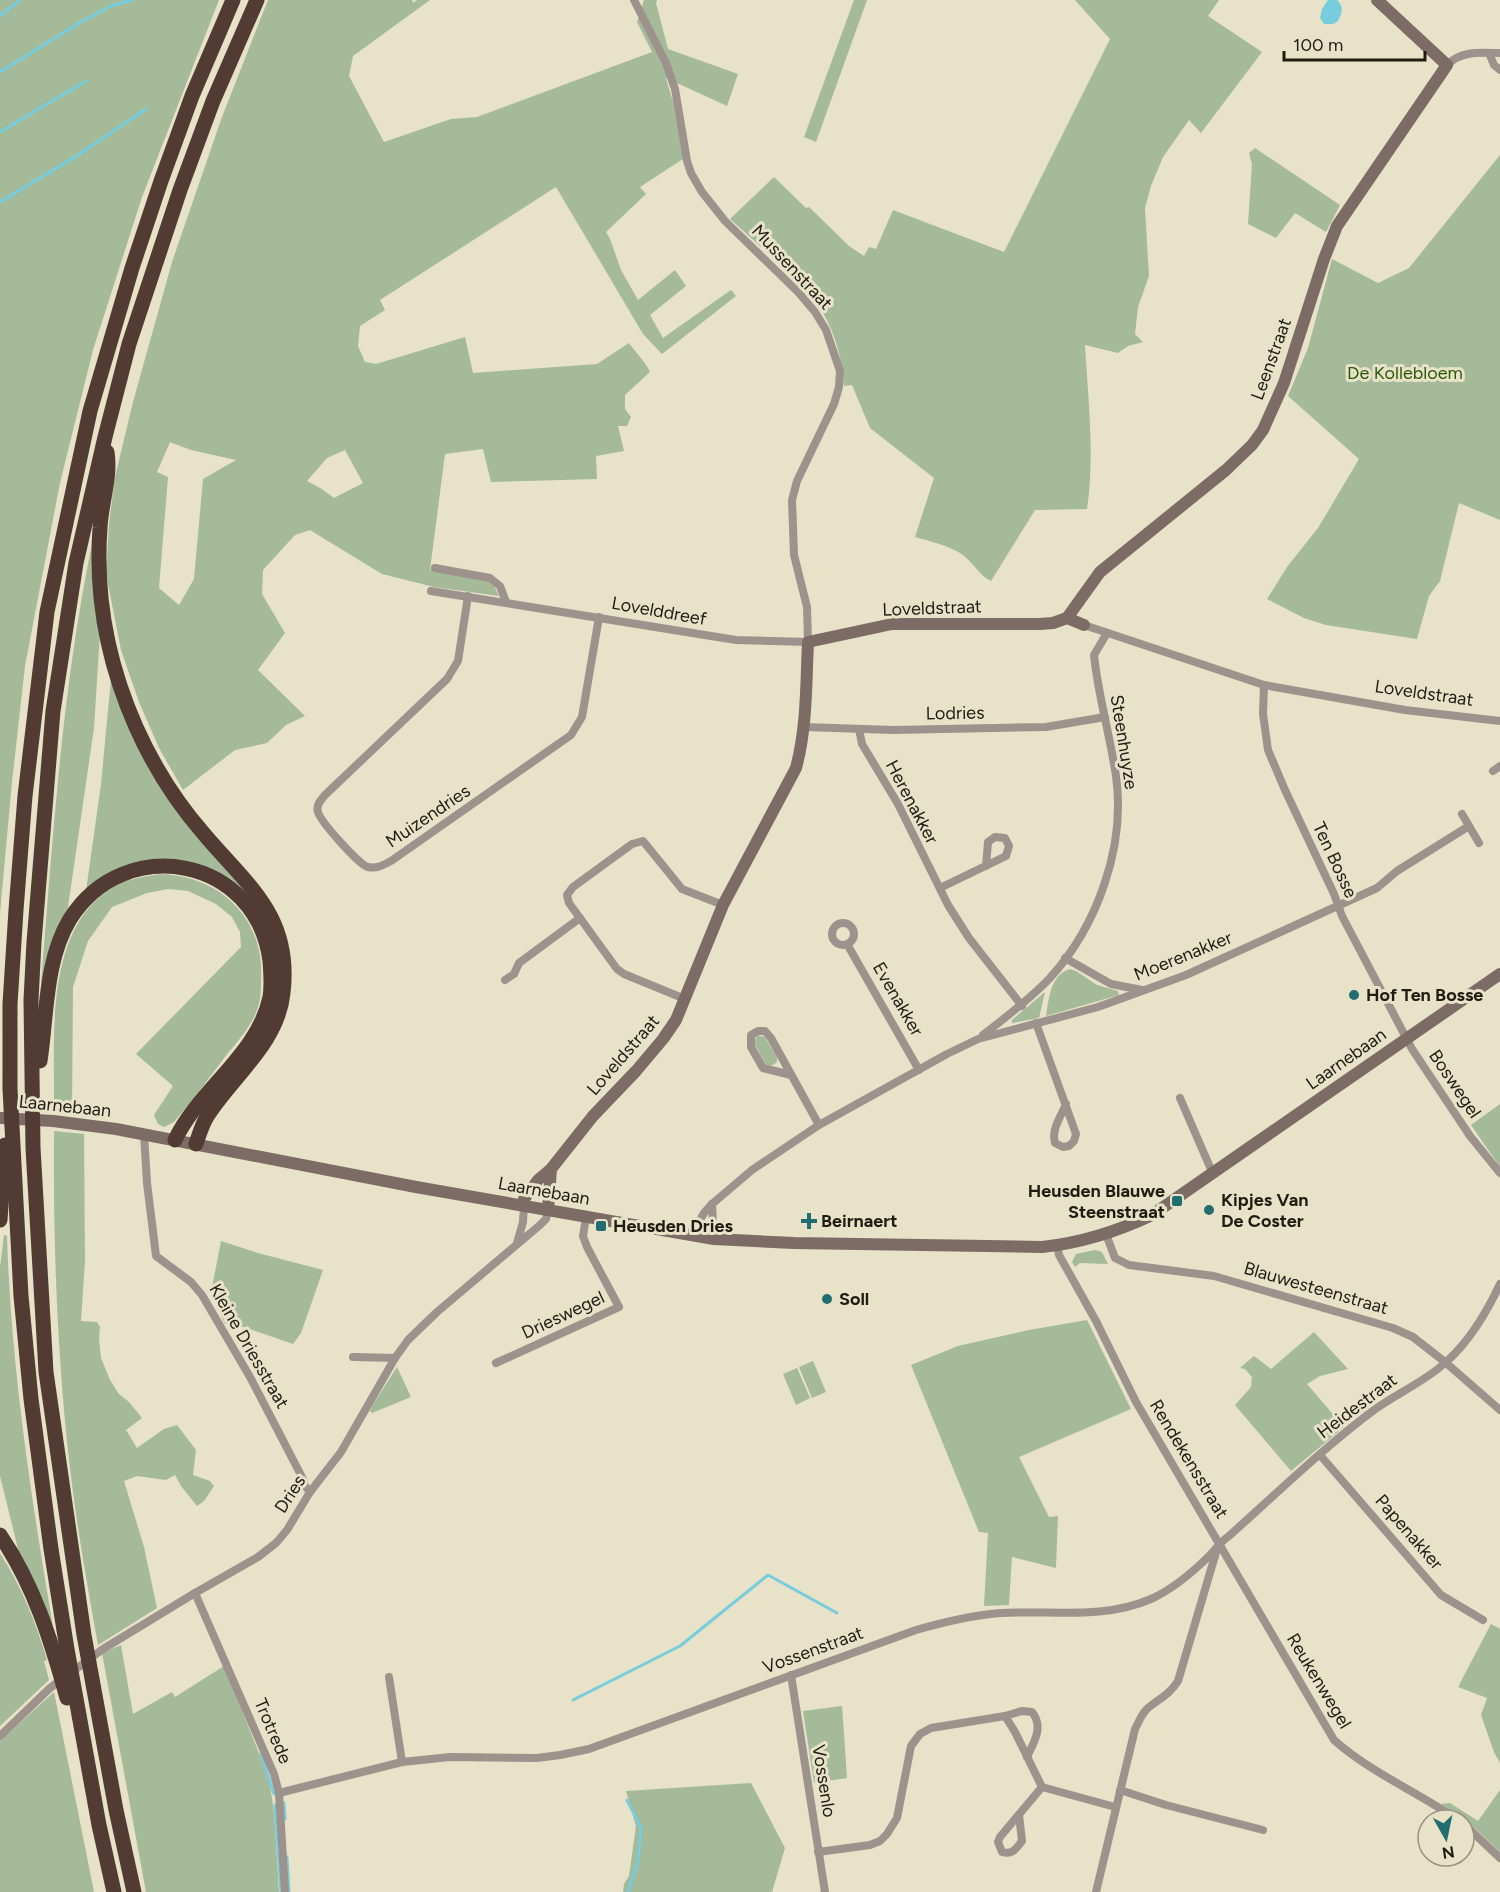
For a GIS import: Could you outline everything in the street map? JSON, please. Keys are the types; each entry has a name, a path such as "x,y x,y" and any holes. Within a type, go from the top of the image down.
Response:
{"highway":[{"path":"114,1892 82,1734 61,1652 31,1399 21,1296 12,1129 10,1004 23,819 35,699 47,612 90,411 132,268 192,96 233,0"},
{"path":"134,1892 116,1810 84,1635 46,1372 33,1148 31,1000 34,942 53,711 76,563 105,437 129,344 176,200 213,101 256,0"},
{"path":"105,437 109,465 100,525 100,590 109,650 117,677 136,727 169,786 204,834 249,883 262,901 274,925 284,970 284,994 273,1028 206,1118 196,1144"},
{"path":"32,1082 39,1065 56,955 69,921 87,897 117,876 144,867 163,865 179,867 214,878 230,888 257,918 263,932 271,968 270,998 259,1026 243,1050 194,1109 175,1140"},
{"path":"0,1220 5,1142 12,1129"},
{"path":"0,1535 27,1581 61,1652"}],"street":[{"name":"Mussenstraat","path":"634,0 666,63 675,89 691,173 702,192 725,221 798,292 815,312 826,330 840,371 839,387 834,404 797,481 792,500 794,555 807,607 808,642"},
{"path":"1377,0 1447,65 1459,56 1469,53 1500,53"},
{"path":"1489,53 1494,65 1500,70"},
{"name":"Leenstraat","path":"1067,618 1100,572 1226,470 1258,438 1284,383 1337,226 1447,65"},
{"path":"435,568 490,578 500,586 506,602"},
{"name":"Lovelddreef","path":"430,591 599,617 675,632 736,640 808,642"},
{"name":"Muizendries","path":"468,596 458,661 454,670 325,795 318,805 318,815 355,858 366,867 378,868 391,861 571,735 582,717 599,617"},
{"name":"Loveldstraat","path":"524,1205 524,1199 538,1180 551,1169 593,1116 636,1071 676,1020 723,905 796,768 804,727 808,642 892,624 1040,624 1067,618 1264,685 1405,710 1500,721"},
{"name":"Steenhuyze","path":"978,1039 1022,1006 1050,977 1088,924 1101,894 1112,853 1117,811 1116,778 1094,654 1107,633"},
{"name":"Ten Bosse","path":"1264,685 1263,714 1268,750 1338,906 1406,1040"},
{"name":"Lodries","path":"804,727 916,730 1046,727 1105,717"},
{"name":"Herenakker","path":"859,729 862,744 898,804 940,888 969,938 1022,1006"},
{"path":"1462,814 1479,843"},
{"name":"Moerenakker","path":"691,1236 712,1204 752,1170 819,1125 919,1070 978,1039 1098,1007 1219,962 1377,888 1397,871 1469,826"},
{"path":"685,999 617,969 569,903 567,895 573,887 632,844 643,841 682,889 723,905"},
{"path":"940,888 986,866"},
{"path":"505,980 514,974 519,963 580,918"},
{"name":"Evenakker","path":"848,944 919,1070"},
{"path":"1065,958 1111,984 1145,991"},
{"name":"Laarnebaan","path":"0,1118 79,1124 144,1134 416,1187 714,1239 747,1242 993,1247 1057,1245 1107,1238 1152,1215 1500,974"},
{"path":"1036,1023 1066,1104"},
{"path":"791,1075 763,1068 751,1047 751,1035 758,1031 765,1031 771,1038 819,1125"},
{"name":"Boswegel","path":"1406,1040 1470,1136 1500,1173"},
{"path":"1180,1098 1213,1174"},
{"name":"Kleine Driesstraat","path":"144,1134 147,1183 156,1256 191,1282 202,1295 250,1377 310,1492"},
{"path":"548,1210 551,1169"},
{"path":"712,1204 714,1239"},
{"path":"517,1244 524,1222 524,1205"},
{"name":"Dries","path":"0,1736 50,1688 103,1648 258,1557 276,1543 287,1530 310,1492 341,1452 395,1358 408,1340 432,1316 540,1225 546,1219 548,1210"},
{"name":"Drieswegel","path":"496,1363 619,1307 586,1247 583,1236 586,1217"},
{"name":"Blauwesteenstraat","path":"1107,1238 1115,1258 1122,1263 1214,1276 1373,1320 1413,1337 1500,1410"},
{"name":"Rendekensstraat","path":"1057,1245 1059,1255 1096,1321 1136,1402 1219,1543 1178,1681 1168,1695 1148,1709 1140,1718 1135,1730 1096,1892"},
{"name":"Heidestraat","path":"1219,1543 1374,1410 1426,1377 1455,1353 1481,1319 1500,1284"},
{"path":"353,1357 395,1358"},
{"name":"Papenakker","path":"1320,1455 1441,1595 1483,1620"},
{"path":"303,1479 318,1481"},
{"name":"Vossenstraat","path":"279,1793 402,1762 450,1757 517,1758 560,1755 613,1741 916,1630 953,1619 1004,1613 1074,1614 1131,1607 1154,1598 1176,1584 1213,1553 1219,1543"},
{"name":"Reukenwegel","path":"1219,1543 1334,1740 1347,1752 1438,1808"},
{"name":"Trotrede","path":"195,1593 267,1756 279,1793 285,1892"},
{"name":"Vossenlo","path":"791,1676 825,1892"},
{"path":"389,1677 402,1762"},
{"path":"818,1852 870,1845 880,1841 887,1834 897,1818 911,1746 920,1734 932,1728 1022,1711 1032,1712 1037,1718 1038,1728 1027,1757"},
{"path":"1005,1716 1042,1787 1115,1807"},
{"path":"1019,1815 1042,1787"},
{"path":"1120,1790 1166,1805 1263,1830"},
{"path":"1476,1835 1500,1858"}],"green space":[{"path":"0,0 219,0 142,197 93,350 60,483 25,666 0,913"},
{"path":"268,0 412,0 413,3 417,0 430,0 353,56 349,76 384,142 451,119 477,117 652,52 637,22 644,0 657,0 668,49 738,74 727,106 666,78 673,102 683,159 640,187 646,194 606,232 621,270 638,300 675,270 686,286 650,315 663,338 731,290 736,296 662,354 643,334 556,187 380,300 385,310 360,326 358,346 365,362 376,364 465,337 473,373 597,364 629,343 650,372 625,395 625,409 631,417 627,426 618,426 624,451 596,456 597,479 491,482 483,449 445,454 430,570 480,577 492,583 499,596 434,587 382,574 310,530 295,535 263,570 262,594 285,633 258,670 305,716 286,725 267,743 235,750 183,790 159,748 139,702 121,650 106,574 115,477 133,402 172,262 222,117","holes":["170,442 191,450 236,460 203,479 194,579 179,605 159,588 168,477 157,472","345,450 363,483 334,498 307,481 327,458"]},
{"path":"854,0 867,0 816,142 804,137"},
{"path":"1075,0 1219,0 1208,16 1262,52 1201,133 1189,120 1163,157 1151,186 1145,208 1149,276 1138,307 1135,334 1143,342 1128,346 1118,353 1085,345 1091,448 1087,509 1035,510 991,581 960,553 944,545 915,537 934,478 870,428 852,385 844,386 837,347 822,311 791,275 730,219 774,177 849,246 864,256 869,247 876,249 893,210 1004,252 1110,39"},
{"path":"1255,148 1340,205 1326,232 1295,213 1276,238 1248,224 1252,164 1249,153"},
{"name":"De Kollebloem","path":"1500,155 1500,520 1459,503 1440,581 1429,596 1417,639 1326,625 1304,618 1267,599 1287,567 1318,528 1359,459 1288,396 1308,348 1332,259 1378,283 1409,268"},
{"path":"92,544 100,633 94,728 67,914 45,983 41,983 54,818 66,708"},
{"path":"111,679 132,731 269,925 186,861 168,860 134,864 109,873 86,891 101,784"},
{"path":"160,874 202,883 219,892 234,904 247,920 260,958 261,994 256,1013 241,1037 174,1122 164,1127 158,1124 154,1115 173,1086 136,1054 241,947 240,932 232,917 216,904 188,891 168,889 147,893 112,907 88,941 73,987 72,1112 54,1110 55,1015 59,982 66,951 79,922 97,899 124,882"},
{"path":"1070,969 1097,985 1118,991 1119,995 1046,1016 1054,982 1058,976"},
{"path":"1045,992 1039,1018 1012,1023 1012,1020"},
{"path":"757,1035 765,1037 777,1057 777,1062 773,1065 768,1066 765,1063 754,1043"},
{"path":"1500,1104 1500,1167 1471,1125"},
{"path":"54,1131 84,1134 85,1261 81,1321 97,1322 100,1327 101,1358 110,1380 119,1394 142,1418 126,1430 137,1448 164,1429 177,1425 196,1450 193,1475 210,1481 214,1486 204,1501 197,1506 175,1475 166,1480 137,1476 124,1481 144,1547 157,1608 98,1645 75,1506 61,1378 54,1213"},
{"path":"4,1235 7,1236 13,1334 23,1432 53,1627 20,1557 0,1476 0,1267"},
{"path":"221,1241 323,1270 301,1333 293,1344 229,1322 225,1324 211,1293"},
{"path":"1095,1250 1102,1252 1108,1264 1080,1263 1075,1267 1072,1262 1076,1254"},
{"path":"1087,1320 1131,1409 1019,1457 1049,1517 1058,1516 1056,1568 1012,1557 1009,1605 984,1606 988,1533 979,1532 911,1365 958,1346"},
{"path":"1314,1332 1348,1369 1320,1376 1307,1384 1344,1427 1291,1471 1235,1405 1251,1387 1252,1377 1245,1369 1240,1368 1254,1356 1271,1369"},
{"path":"813,1361 826,1392 812,1398 799,1367"},
{"path":"397,1367 411,1397 372,1413 370,1411 372,1406"},
{"path":"797,1368 810,1398 796,1405 783,1374"},
{"path":"0,1553 15,1578 33,1618 47,1660 44,1661 49,1680 0,1726"},
{"path":"1491,1624 1500,1629 1500,1763 1481,1715 1487,1698 1458,1687"},
{"path":"121,1645 133,1714 172,1692 175,1697 224,1666 269,1778 274,1812 279,1892 146,1892 102,1653"},
{"path":"54,1692 94,1892 0,1892 0,1741"},
{"path":"842,1706 847,1778 814,1783 803,1711"},
{"path":"751,1783 785,1848 772,1892 623,1892 624,1884 629,1876 636,1826 626,1791"},
{"path":"1500,1790 1500,1852 1476,1829 1476,1820 1478,1821"},
{"path":"1450,1803 1458,1808 1447,1808 1441,1804"}],"water":[{"path":"1328,0 1337,0 1341,7 1338,21 1333,24 1324,24 1320,18 1322,9"}],"waterway":[{"path":"0,16 20,0"},
{"path":"0,72 79,23 111,6 132,0"},
{"path":"0,132 86,81"},
{"path":"0,202 75,157 146,109"},
{"path":"573,1700 680,1646 768,1575 837,1613"},
{"path":"261,1754 274,1794"},
{"path":"627,1800 641,1828 638,1861 628,1892"},
{"path":"284,1803 285,1819"},
{"path":"275,1805 281,1892"},
{"path":"287,1857 289,1892"}],"place":[{"name":"Hof Ten Bosse","path":"1354,995"},
{"name":"Heusden Blauwe Steenstraat","path":"1177,1201"},
{"name":"Kipjes Van De Coster","path":"1209,1210"},
{"name":"Beirnaert","path":"809,1221"},
{"name":"Heusden Dries","path":"601,1226"},
{"name":"Soll","path":"827,1299"}]}
